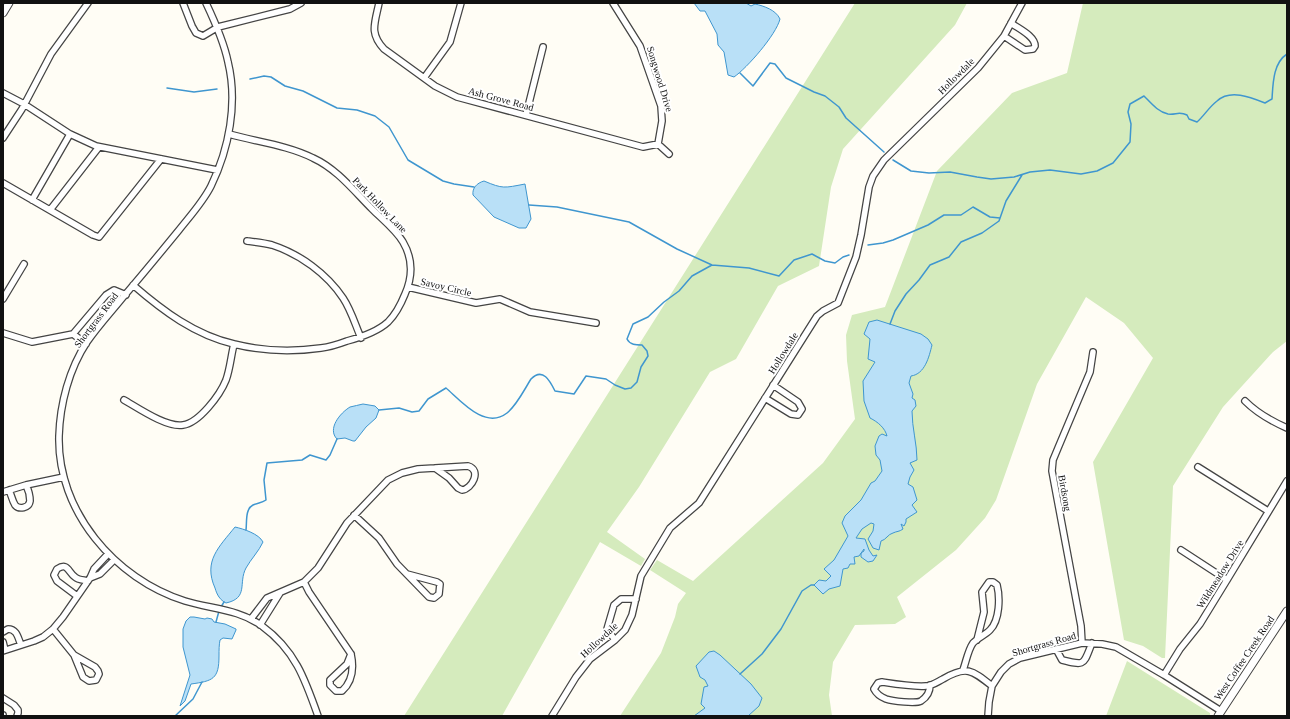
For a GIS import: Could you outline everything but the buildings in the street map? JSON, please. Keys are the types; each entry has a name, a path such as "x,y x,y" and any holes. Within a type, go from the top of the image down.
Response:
{"street":[{"path":"3,13 9,3"},
{"path":"3,138 24,104 51,54 88,3"},
{"path":"184,3 196,34 203,36 218,27 290,9 301,3"},
{"name":"Shortgrass Road","path":"206,3 218,27 231,76 232,99 229,134 217,170 202,200 86,344 72,371 61,410 59,437 60,462 71,498 89,530 114,560 139,580 169,595 186,601 231,611 251,619 260,625 282,643 290,652 305,678 318,716"},
{"name":"Ash Grove Road","path":"379,3 374,35 378,43 384,49 445,92 457,97 643,147 658,144"},
{"path":"424,78 450,42 461,3"},
{"name":"Songwood Drive","path":"613,3 640,46 661,106 662,121 658,144"},
{"name":"Hollowdale","path":"552,716 576,677 590,659 615,640 625,630 630,620 636,600 641,576 670,528 699,502 817,316 838,303 856,257 862,235 869,187 884,160 978,68 1004,36 1022,3"},
{"path":"1004,36 1025,50 1033,49 1035,46 1035,41 1031,37 1011,23"},
{"path":"526,115 543,47"},
{"path":"3,93 24,104 70,134 99,147 217,170"},
{"path":"32,200 70,134"},
{"name":"Park Hollow Lane","path":"133,285 167,314 206,335 234,344 276,351 322,348 361,338 379,329 388,322 396,311 411,279 411,264 403,241 340,176 326,165 294,150 229,134"},
{"path":"658,144 669,154"},
{"path":"50,210 99,147"},
{"path":"3,183 99,237 161,158"},
{"path":"247,241 271,245 285,251 304,260 321,273 343,298 361,338"},
{"path":"3,299 24,264"},
{"name":"Savoy Circle","path":"408,287 476,303 500,299 530,312 596,324"},
{"path":"3,333 15,338 32,342 73,334 106,294 114,290 126,295"},
{"path":"73,334 86,344"},
{"path":"124,400 160,420 172,424 183,425 197,418 206,410 226,380 234,344"},
{"name":"Birdsong","path":"1082,643 1052,471 1053,460 1090,372 1093,352"},
{"path":"765,398 791,414 798,415 802,409 798,402 773,385"},
{"path":"1245,401 1255,410 1287,428"},
{"path":"251,619 267,598 304,582 318,568 340,532 354,515 388,480 402,473 418,469 468,466 473,467 476,471 476,476 469,488 462,490 435,468"},
{"path":"1198,467 1268,511"},
{"path":"26,485 30,500 24,508 18,507 6,491 26,485 64,476"},
{"name":"Wildmeadow Drive","path":"1164,674 1180,649 1200,624 1287,481"},
{"path":"354,515 379,538 397,564 406,574 429,597 434,598 439,594 440,584 437,582 406,574"},
{"path":"1181,550 1228,580"},
{"path":"3,642 4,651 43,637 63,617 89,579 94,569 108,554"},
{"path":"77,596 57,581 54,575 57,569 65,567 68,568 75,577 89,579 100,574 114,560"},
{"path":"304,582 309,592 351,654 353,664 351,677 342,691 336,691 330,685 330,680 347,664 351,654"},
{"path":"963,670 972,644 990,630 995,623 999,606 999,593 997,585 993,582 989,582 982,592 984,612 977,640"},
{"path":"260,625 280,592"},
{"path":"615,640 607,629 614,605 621,599 636,600"},
{"name":"West Coffee Creek Road","path":"1219,714 1287,611"},
{"path":"3,632 8,629 13,630 21,645"},
{"path":"52,629 74,655 83,677 92,682 96,680 99,674 95,667 74,655"},
{"name":"Shortgrass Road","path":"988,716 992,686 1001,672 1009,664 1020,658 1082,643 1102,644 1116,647 1164,674 1219,714"},
{"path":"1056,649 1062,660 1078,664 1086,659 1092,643"},
{"path":"930,685 928,695 920,702 913,703 886,699 878,694 874,689 878,683 882,682 926,686 930,685 935,684 953,673 963,670 981,677 992,686"},
{"path":"3,698 16,707 18,713 16,716"}],"green space":[{"path":"855,3 967,3 955,25 843,149 831,187 819,266 778,286 736,359 710,372 639,487 607,532 645,559 641,566 600,542 502,716 404,716"},
{"path":"1083,3 1287,3 1287,341 1273,352 1223,407 1173,486 1165,658 1162,658 1143,646 1124,640 1093,462 1153,358 1124,323 1086,297 1037,384 996,500 985,518 956,550 897,597 906,617 895,624 855,625 833,662 829,695 832,716 620,716 661,653 675,617 678,604 686,593 650,570 657,560 693,581 823,463 855,419 847,361 846,335 852,315 885,307 937,171 1012,93 1067,73"},
{"path":"1127,661 1210,713 1210,716 1106,716"}],"water":[{"path":"694,3 746,3 751,6 755,4 773,11 780,19 773,34 760,51 740,73 734,77 728,75 724,52 718,45 717,34 705,11 700,11"},
{"path":"484,181 504,187 525,184 531,219 526,228 519,228 494,217 473,195 473,190 476,186"},
{"path":"877,320 921,334 928,339 932,345 926,364 920,372 911,376 909,383 913,394 912,398 915,400 916,406 912,411 917,460 910,463 914,470 908,484 913,487 917,500 912,505 917,512 906,519 904,526 901,524 903,529 891,534 881,541 879,550 873,548 868,539 873,531 874,524 871,523 862,529 856,538 865,539 873,556 877,555 873,561 868,562 861,557 861,553 859,556 854,557 855,564 850,564 848,568 843,569 840,586 829,589 823,594 814,585 819,580 826,581 831,576 824,569 834,560 848,536 842,523 845,516 861,500 871,483 875,481 882,471 880,460 876,455 875,446 879,436 882,434 887,436 885,430 876,421 870,418 864,401 863,381 875,362 868,359 870,339 864,334 869,322"},
{"path":"363,404 375,406 379,410 376,418 366,427 355,441 345,438 337,439 333,431 339,417 350,407"},
{"path":"235,527 255,534 263,542 246,568 242,589 238,598 226,603 220,599 217,593 211,570 214,555"},
{"path":"190,617 212,619 214,622 225,624 236,630 232,639 223,638 220,640 219,664 216,674 213,678 205,682 191,684 185,701 180,706 190,675 183,647 183,629 186,621"},
{"path":"714,651 751,684 762,698 759,706 748,716 694,716 705,708 701,704 704,687 708,686 705,680 700,677 696,666 709,652"}],"waterway":[{"path":"893,160 911,171 929,173 950,172 991,179 1014,177 1030,172 1050,170 1081,174 1097,171 1113,163 1130,142 1131,124 1128,112 1130,104 1144,96 1155,107 1164,113 1184,114 1187,115 1189,119 1197,122 1214,103 1222,97 1228,95 1240,95 1265,103 1272,99 1273,81 1276,68 1282,58 1287,54"},
{"path":"740,73 753,86 770,63 775,64 786,78 825,96 839,107 846,118 884,152"},
{"path":"250,79 264,76 271,77 285,86 303,91 337,108 357,110 375,116 389,127 408,160 443,181 474,187"},
{"path":"167,88 194,92 217,89"},
{"path":"890,324 895,311 906,294 930,265 949,257 961,242 982,233 999,221 1006,201 1022,175"},
{"path":"529,205 557,207 629,222 677,249 712,265 749,268 779,276 794,260 812,254 825,261 835,263 843,257 849,255"},
{"path":"868,245 893,240 928,225 944,215 961,215 973,207 990,217 1000,218"},
{"path":"379,410 399,408 412,412 419,411 428,399 446,388 474,412 490,418 499,417 511,410 531,379 539,374 546,377 555,391 574,394 586,376 606,379 625,389 631,388 637,382 641,367 648,356 647,351 642,345 631,344 627,339 633,324 648,317 664,302 679,291 692,276 712,265"},
{"path":"246,530 247,516 250,507 266,500 264,480 267,463 302,460 310,455 326,460 330,455 337,439"},
{"path":"740,674 762,654 781,629 802,591 811,585 814,585"},
{"path":"221,607 224,602"},
{"path":"216,622 219,611"},
{"path":"175,716 193,699 202,682"}]}
